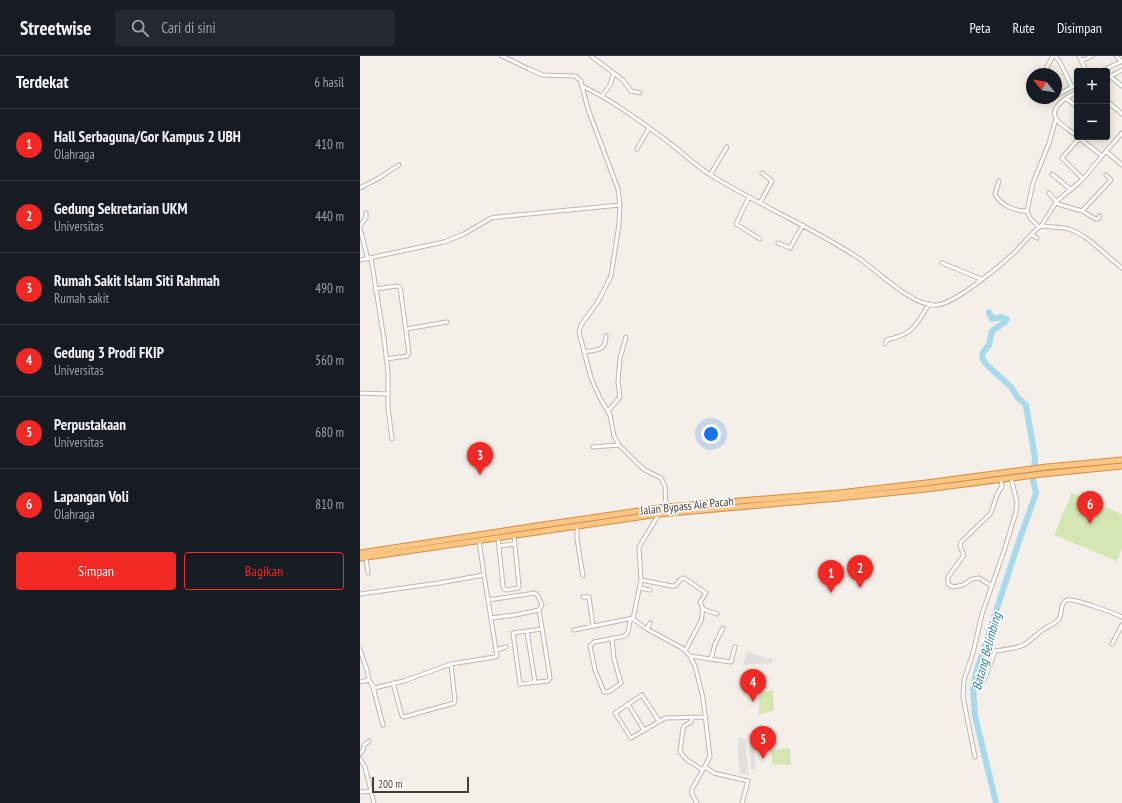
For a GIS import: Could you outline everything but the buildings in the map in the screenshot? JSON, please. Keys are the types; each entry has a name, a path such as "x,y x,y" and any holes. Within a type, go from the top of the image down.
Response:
{"highway":[{"name":"Jalan Bypass Aie Pacah","path":"360,553 382,553 625,516 666,507 847,492 1122,460"},
{"path":"363,558 382,553 479,541 577,526 625,516 839,498 1122,466"},
{"path":"697,504 698,510"}],"street":[{"path":"502,56 543,75 575,76 581,81 588,109 618,189 620,205 618,232 611,276 599,300 580,328 579,332 591,378 608,411 613,431 620,446 645,470 661,478 665,486 666,507"},
{"path":"591,56 623,80 631,91 640,93"},
{"path":"1047,68 1054,56 1060,62 1072,87 1062,93"},
{"path":"1079,56 1084,68"},
{"path":"1081,61 1092,56"},
{"path":"1109,68 1122,62 1116,56"},
{"path":"1110,76 1122,70"},
{"path":"602,96 610,85 614,73"},
{"path":"1110,78 1122,86"},
{"path":"582,86 602,96 649,128 696,165 710,174 749,197 803,225 857,257 915,299 936,305 954,298 1001,264 1040,227 1057,202 1083,179 1122,134"},
{"path":"1074,94 1066,98 1055,111 1055,125 1034,178 1027,211 1030,218 1040,227 1061,228 1074,232 1085,238 1122,268"},
{"path":"1066,98 1074,105"},
{"path":"1109,104 1122,114"},
{"path":"1056,119 1074,133"},
{"path":"637,149 649,128"},
{"path":"1118,138 1122,142"},
{"path":"1077,140 1062,158 1083,179"},
{"path":"1083,140 1102,156"},
{"path":"710,174 726,148"},
{"path":"1107,152 1122,165"},
{"path":"360,188 388,173 399,165"},
{"path":"760,203 772,181 762,173"},
{"path":"1052,174 1071,190"},
{"path":"1106,175 1115,183"},
{"path":"1082,211 1111,180"},
{"path":"999,181 995,194 998,199 1018,210 1027,211"},
{"path":"1049,193 1060,205 1082,211 1096,219 1100,216"},
{"path":"749,197 736,224 760,239"},
{"path":"360,260 444,242 464,234 491,218 498,216 620,205"},
{"path":"360,226 366,218 366,213"},
{"path":"778,243 789,249 803,225"},
{"path":"360,229 369,259 384,338 388,408 392,440"},
{"path":"1032,235 1037,238"},
{"path":"942,263 981,279"},
{"path":"375,289 399,286 406,329 409,351 408,355 405,357 386,359"},
{"path":"885,344 887,340 908,333 918,322 929,304"},
{"path":"406,329 447,322"},
{"path":"584,352 603,347 606,336"},
{"path":"608,411 620,398 618,382 620,358 626,337"},
{"path":"360,393 388,394"},
{"path":"593,447 620,446"},
{"path":"975,757 963,697 964,680 973,653 982,614 1004,551 1017,502 1013,478"},
{"path":"992,586 979,578 972,579 963,585 952,587 947,581 948,577 964,555 960,547 961,542 993,511 996,497 1002,486 1001,480"},
{"path":"612,639 614,660 621,683 610,691 604,692 595,670 590,646 594,642 623,637 626,635 630,621 633,619 640,588 639,547 659,514"},
{"path":"577,526 577,539 583,576"},
{"path":"498,538 504,589 507,590 518,588 514,535"},
{"path":"373,687 404,680 451,664 496,657 479,541"},
{"path":"499,546 515,544"},
{"path":"363,558 368,573"},
{"path":"360,594 484,575"},
{"path":"640,580 675,586 682,578 686,578 706,593 700,602 703,609 701,621 685,651"},
{"path":"640,588 650,590"},
{"path":"488,600 535,594 538,596 542,605 539,610 550,678 548,681 520,684 518,681 512,634 542,629"},
{"path":"583,597 588,597 593,626"},
{"path":"984,681 995,651 1002,651 1026,644 1030,639 1055,623 1060,617 1062,605 1070,599 1122,617"},
{"path":"703,609 717,614"},
{"path":"491,618 539,610"},
{"path":"574,630 633,619 647,629 674,643 690,656 697,672 706,717 710,757 691,792 697,803"},
{"path":"647,629 650,623"},
{"path":"1112,644 1122,625"},
{"path":"711,660 715,644 723,628"},
{"path":"527,631 535,682"},
{"path":"496,650 506,647"},
{"path":"690,656 731,662 734,647"},
{"path":"360,650 369,680 373,687 382,725"},
{"path":"393,683 402,716 404,717 454,703 451,664"},
{"path":"360,682 369,680"},
{"path":"659,721 642,695 615,713 631,738 665,718 706,717"},
{"path":"628,704 644,730"},
{"path":"692,718 691,722 684,726 680,752 687,760 704,769 748,781 749,782 742,803"},
{"path":"360,754 364,745 369,741"},
{"path":"360,759 365,767 374,803"},
{"path":"360,792 372,792"}],"green space":[{"path":"1072,493 1122,514 1122,548 1117,561 1054,535"},
{"path":"773,690 774,711 759,714 759,693"},
{"path":"790,748 791,765 772,764 771,750"}],"shaded area":[{"path":"746,652 773,659 771,663 743,665"},
{"path":"748,734 753,734 756,770 751,770"},
{"path":"738,738 745,738 749,776 740,773"}],"waterway":[{"name":"Batang Belimbing","path":"989,312 992,319 1001,317 1007,319 992,331 989,345 983,352 982,356 984,362 1011,387 1018,398 1026,405 1035,458 1033,480 1036,493 976,673 973,687 975,716 996,803"}],"place":[{"name":"Rumah Sakit Islam Siti Rahmah","path":"480,475"},
{"name":"Lapangan Voli","path":"1090,524"},
{"name":"Gedung Sekretarian UKM","path":"860,588"},
{"name":"Hall Serbaguna/Gor Kampus 2 UBH","path":"831,593"},
{"name":"Gedung 3 Prodi FKIP","path":"753,702"},
{"name":"Perpustakaan","path":"763,759"}]}
